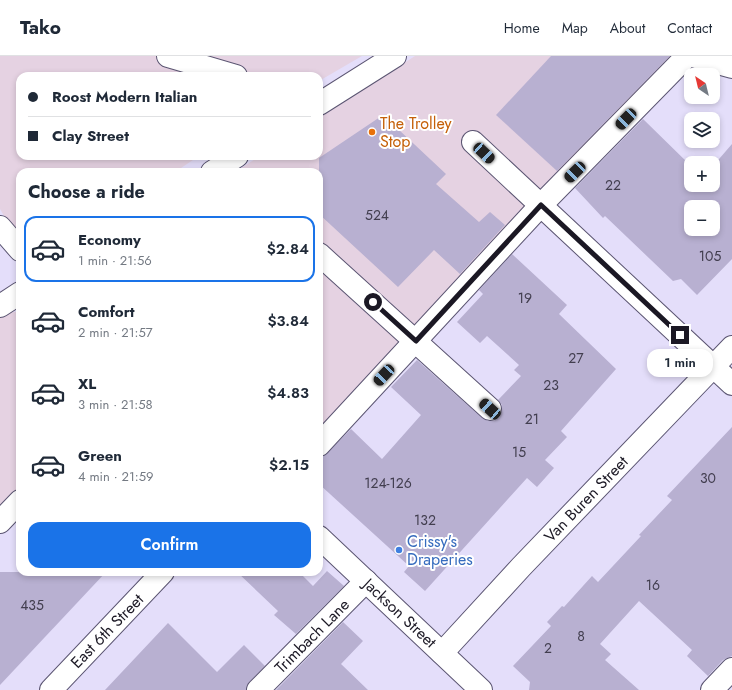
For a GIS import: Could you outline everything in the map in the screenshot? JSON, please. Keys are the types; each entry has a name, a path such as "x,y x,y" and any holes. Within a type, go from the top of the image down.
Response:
{"street":[{"path":"168,56 222,72"},
{"path":"323,101 395,56"},
{"path":"323,441 541,205 687,56"},
{"path":"692,56 732,67"},
{"path":"473,142 732,384"},
{"path":"218,168 231,160"},
{"path":"0,228 16,246"},
{"path":"323,258 490,409"},
{"path":"0,306 16,296"},
{"name":"Van Buren Street","path":"442,653 682,398 732,347"},
{"path":"0,522 16,505"},
{"name":"Jackson Street","path":"323,541 481,690"},
{"name":"East 6th Street","path":"51,690 159,576"},
{"name":"Trimbach Lane","path":"258,690 366,581"},
{"path":"712,690 732,669"}],"shaded area":[{"path":"0,56 362,56 323,79 323,72 16,72 16,160 193,160 181,168 16,168 16,234 14,233 0,209"},
{"path":"415,56 695,56 323,449 323,168 241,168 254,160 323,160 323,115"},
{"path":"16,312 16,493 0,511 0,318 8,313"}],"building":[{"path":"551,56 670,56 557,171 496,115"},
{"path":"383,115 446,174 436,184 479,222 490,212 505,225 460,274 434,250 398,287 323,218 323,168 319,168 319,160 323,160 323,155"},
{"path":"643,119 684,159 684,192 720,192 720,158 732,144 732,259 697,295 681,279 673,281 605,216 603,218 575,188"},
{"path":"512,254 567,305 559,314 616,369 561,431 567,437 545,460 554,468 537,487 527,478 425,591 404,572 409,566 323,488 323,457 351,429 382,459 421,415 391,387 417,360 482,418 488,421 493,421 499,418 502,411 502,405 498,400 521,376 514,370 519,365 487,336 480,343 457,322 483,294 479,290"},
{"path":"732,427 732,656 723,660 708,676 687,656 692,650 639,601 600,644 611,654 605,660 639,690 529,690 530,682 513,666 551,626 547,622 562,606 564,607 592,576 598,582 641,536 639,535 672,500 667,496"},
{"path":"327,571 344,586 296,634 274,615 278,611 241,576 303,576 313,586"},
{"path":"0,572 16,572 16,576 102,576 0,685"},
{"path":"343,622 363,641 341,664 368,690 276,690"},
{"path":"168,623 217,672 244,645 265,666 249,682 246,690 105,690"}],"place":[{"name":"The Trolley Stop","path":"372,132"},
{"name":"Crissy's Draperies","path":"399,550"}],"route":[{"path":"373,302 416,341 541,205 680,335"}]}
